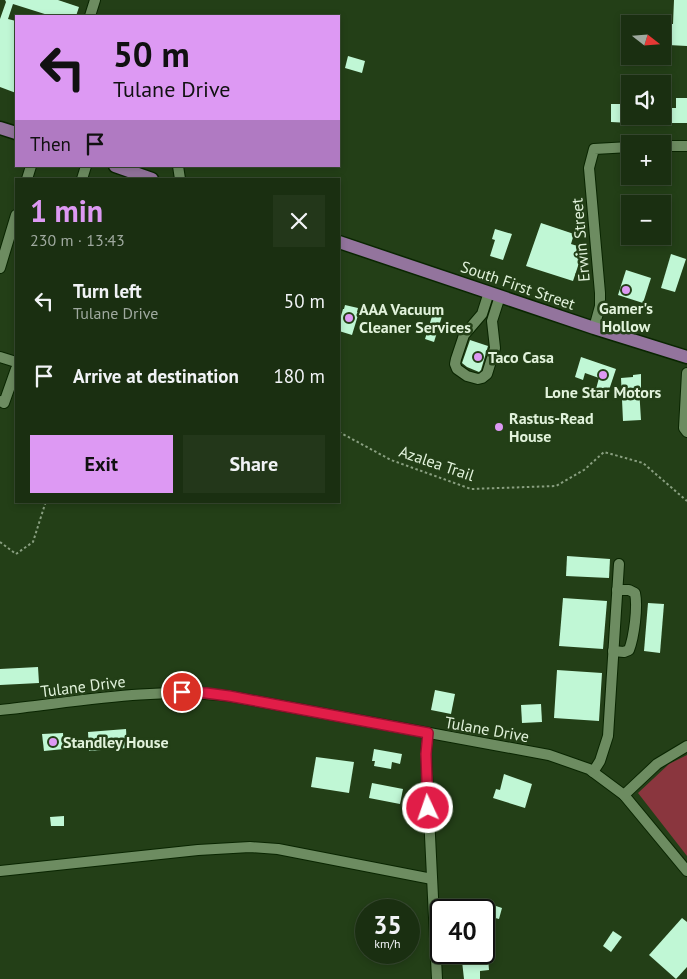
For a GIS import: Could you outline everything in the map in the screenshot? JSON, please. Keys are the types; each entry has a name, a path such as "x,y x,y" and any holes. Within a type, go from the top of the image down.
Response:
{"main road":[{"path":"0,128 15,133"},
{"path":"118,167 149,178"},
{"name":"South First Street","path":"340,242 594,328 687,357"}],"street":[{"path":"90,15 95,0"},
{"path":"671,146 687,146"},
{"name":"Erwin Street","path":"594,328 600,306 600,293 589,168 594,148 621,147"},
{"path":"0,268 15,218"},
{"path":"494,294 492,322 495,348 487,374 478,379 468,376 457,369 455,364 456,358 464,335 477,321 494,294"},
{"path":"0,357 15,362"},
{"path":"0,402 4,403 15,373"},
{"path":"687,373 684,428 687,432"},
{"path":"593,772 600,761 608,736 619,564"},
{"path":"613,651 624,652 629,650 632,642 637,600 635,593 629,590 617,590"},
{"name":"Tulane Drive","path":"0,710 132,695 174,692 206,693 549,755 588,769 624,795 687,871"},
{"path":"428,733 426,754 437,979"},
{"path":"624,795 657,764 687,746"},
{"path":"0,871 189,851 250,847 278,849 432,879"}],"path":[{"name":"Azalea Trail","path":"340,433 391,460 471,489 556,486 584,470 604,452 644,463 687,501"},
{"path":"0,542 16,554 33,542 45,503"}],"shaded area":[{"path":"687,755 687,856 638,793 669,764"}],"building":[{"path":"5,0 58,0 79,7 76,15 48,15 13,4 8,19 15,21 15,93 0,87 0,19"},
{"path":"674,0 687,0 687,46 671,45 671,24 673,24"},
{"path":"348,56 365,61 362,73 345,68"},
{"path":"676,98 687,98 687,123 671,123 671,108 676,108"},
{"path":"611,104 621,104 621,123 611,122"},
{"path":"541,223 574,234 571,244 584,248 573,281 526,266"},
{"path":"495,229 512,234 503,260 490,256 495,240 492,239"},
{"path":"671,254 686,259 675,292 661,288"},
{"path":"626,270 651,278 643,303 618,295"},
{"name":"AAA Vacuum Cleaner Services","path":"345,305 358,308 357,312 359,312 352,335 340,331 340,320"},
{"path":"434,310 443,313 434,342 425,339"},
{"name":"Taco Casa","path":"470,340 488,346 479,372 462,363"},
{"name":"Lone Star Motors","path":"581,357 616,369 608,393 596,389 599,378 585,373 583,380 575,377"},
{"path":"641,374 641,388 639,388 641,420 623,421 621,378"},
{"path":"567,556 610,559 609,578 566,576"},
{"path":"563,598 607,601 603,649 559,646"},
{"path":"648,603 664,604 660,653 644,651"},
{"path":"38,667 39,683 0,685 0,669"},
{"path":"557,670 602,673 599,721 554,718"},
{"path":"435,690 455,694 451,714 431,710"},
{"path":"541,704 542,722 522,723 521,705"},
{"path":"126,729 127,748 89,751 88,732"},
{"name":"Standley House","path":"63,733 64,749 44,751 42,734"},
{"path":"374,749 402,754 400,764 392,762 391,769 374,766 375,761 372,761"},
{"path":"316,757 354,762 349,793 311,787"},
{"path":"504,774 532,784 525,808 493,798 496,789 500,790"},
{"path":"372,783 403,789 400,804 369,798"},
{"path":"64,816 64,826 51,826 50,817"},
{"path":"495,906 502,908 499,919 495,918"},
{"path":"682,918 687,922 687,967 676,979 649,955"},
{"path":"613,931 622,937 611,952 603,946"},
{"path":"462,964 488,964 489,970 480,971 480,979 464,979"}],"place":[{"name":"Gamer's Hollow","path":"626,290"},
{"name":"AAA Vacuum Cleaner Services","path":"349,318"},
{"name":"Taco Casa","path":"478,357"},
{"name":"Lone Star Motors","path":"603,375"},
{"name":"Rastus-Read House","path":"499,427"},
{"name":"Standley House","path":"53,742"}],"route":[{"path":"182,692 229,696 428,733 426,754 428,808"}]}
